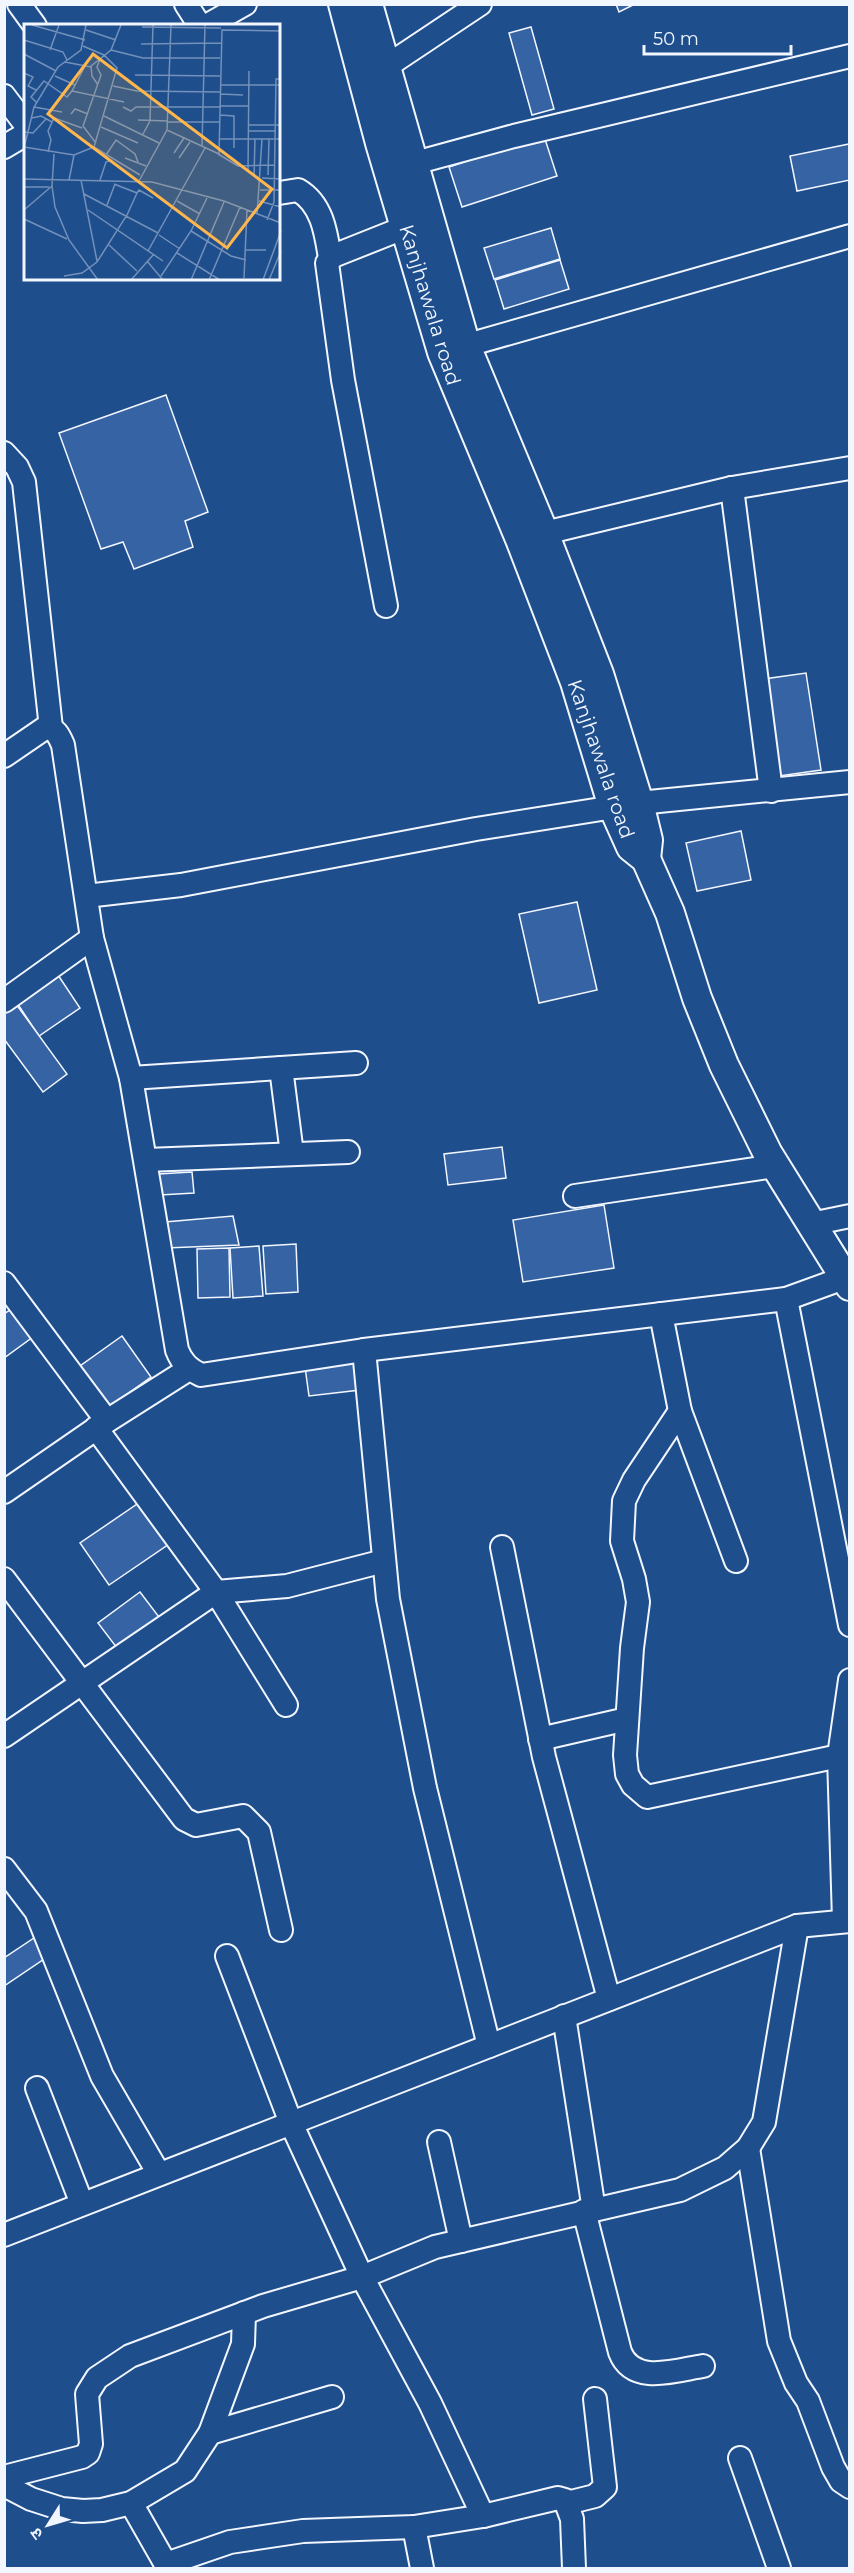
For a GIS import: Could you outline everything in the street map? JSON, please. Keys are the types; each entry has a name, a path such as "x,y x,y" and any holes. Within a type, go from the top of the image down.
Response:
{"main road":[{"name":"Kanjhawala road","path":"343,4 374,75 454,349"},
{"name":"Kanjhawala road","path":"368,4 374,75"},
{"name":"Kanjhawala road","path":"402,167 406,227 532,536 599,674 626,805 648,840 646,859 670,913 697,998 724,1065 775,1166"},
{"path":"775,1166 847,1282"}],"street":[{"path":"20,4 34,24"},
{"path":"186,4 199,24"},
{"path":"210,24 245,4"},
{"path":"374,75 480,4"},
{"path":"402,167 514,136 849,56"},
{"path":"4,96 24,121"},
{"path":"4,147 24,135"},
{"path":"280,193 298,190 308,196 316,206 327,236 330,258 327,263 343,380 386,606"},
{"path":"330,258 406,227"},
{"path":"454,349 849,236"},
{"path":"4,453 17,467 24,482 51,728"},
{"path":"532,536 732,488 849,468"},
{"path":"732,488 771,791"},
{"path":"4,756 45,728 51,728 58,734 63,745 92,938 131,1078 177,1350 189,1370 201,1375 364,1350 786,1299 847,1282"},
{"path":"87,896 181,885 476,829 626,805 849,782"},
{"path":"4,1001 92,938"},
{"path":"131,1078 356,1063"},
{"path":"281,1068 292,1154"},
{"path":"146,1160 348,1152"},
{"path":"575,1196 775,1166"},
{"path":"811,1224 849,1216"},
{"path":"4,1283 216,1592 286,1705"},
{"path":"786,1299 849,1625"},
{"path":"661,1314 680,1411 736,1561"},
{"path":"364,1350 388,1599 425,1788 489,2046"},
{"path":"4,1492 102,1424 189,1370"},
{"path":"680,1411 633,1480 624,1501 622,1541 634,1579 638,1602 627,1719 625,1755 627,1774 633,1785 647,1797 839,1756"},
{"path":"502,1547 540,1739 609,1999"},
{"path":"4,1736 216,1592 287,1586 384,1561"},
{"path":"4,1579 184,1819 196,1825 243,1816 259,1832 281,1930"},
{"path":"4,2235 797,1926 847,1920 839,1756 849,1680"},
{"path":"540,1739 627,1719"},
{"path":"4,1869 36,1911 102,2076 159,2174"},
{"path":"4,2477 82,2457 88,2453 91,2444 87,2394 97,2378 130,2356 244,2313 362,2277 435,2247 680,2190 725,2168 748,2148 764,2122 797,1926"},
{"path":"227,1956 291,2123 362,2277 430,2403 483,2516"},
{"path":"564,2016 589,2210 620,2352 628,2365 650,2374 703,2366"},
{"path":"37,2088 82,2204"},
{"path":"439,2142 461,2241"},
{"path":"748,2148 779,2341 795,2383 808,2401 833,2467 841,2481 849,2487"},
{"path":"4,2485 31,2499 62,2509 102,2510 131,2503 185,2471 210,2433 243,2344 244,2313"},
{"path":"210,2433 332,2397"},
{"path":"131,2503 167,2566 230,2542 303,2531 414,2527 483,2516 558,2498 567,2503 595,2496 605,2487 595,2399"},
{"path":"740,2458 779,2568"},
{"path":"567,2503 572,2519 574,2568"},
{"path":"414,2527 422,2568"}],"building":[{"path":"616,4 635,4 619,12"},
{"path":"531,27 554,109 532,115 509,33"},
{"path":"544,136 557,176 462,207 449,167"},
{"path":"849,144 850,180 797,191 790,156"},
{"path":"551,228 560,259 494,279 484,248"},
{"path":"560,260 569,289 504,309 495,280"},
{"path":"166,395 208,512 185,521 193,547 134,569 123,542 101,549 59,433"},
{"path":"806,673 821,770 779,776 764,679"},
{"path":"741,831 751,880 697,891 686,843"},
{"path":"577,902 597,990 539,1003 519,914"},
{"path":"58,975 80,1008 39,1036 17,1003"},
{"path":"16,1004 67,1074 43,1092 4,1039 4,1012"},
{"path":"502,1147 506,1178 448,1185 444,1154"},
{"path":"192,1172 194,1193 160,1195 158,1174"},
{"path":"604,1205 614,1268 523,1282 513,1220"},
{"path":"233,1216 239,1245 166,1248 165,1222"},
{"path":"296,1244 298,1292 266,1294 263,1246"},
{"path":"259,1246 263,1296 233,1298 230,1248"},
{"path":"229,1248 230,1297 198,1298 197,1249"},
{"path":"16,1306 37,1334 4,1358 4,1314"},
{"path":"122,1336 151,1377 109,1407 80,1366"},
{"path":"356,1361 360,1390 309,1396 305,1367"},
{"path":"143,1500 172,1542 109,1585 80,1543"},
{"path":"140,1592 159,1617 117,1648 98,1623"},
{"path":"37,1936 50,1955 4,1986 4,1958"}]}
